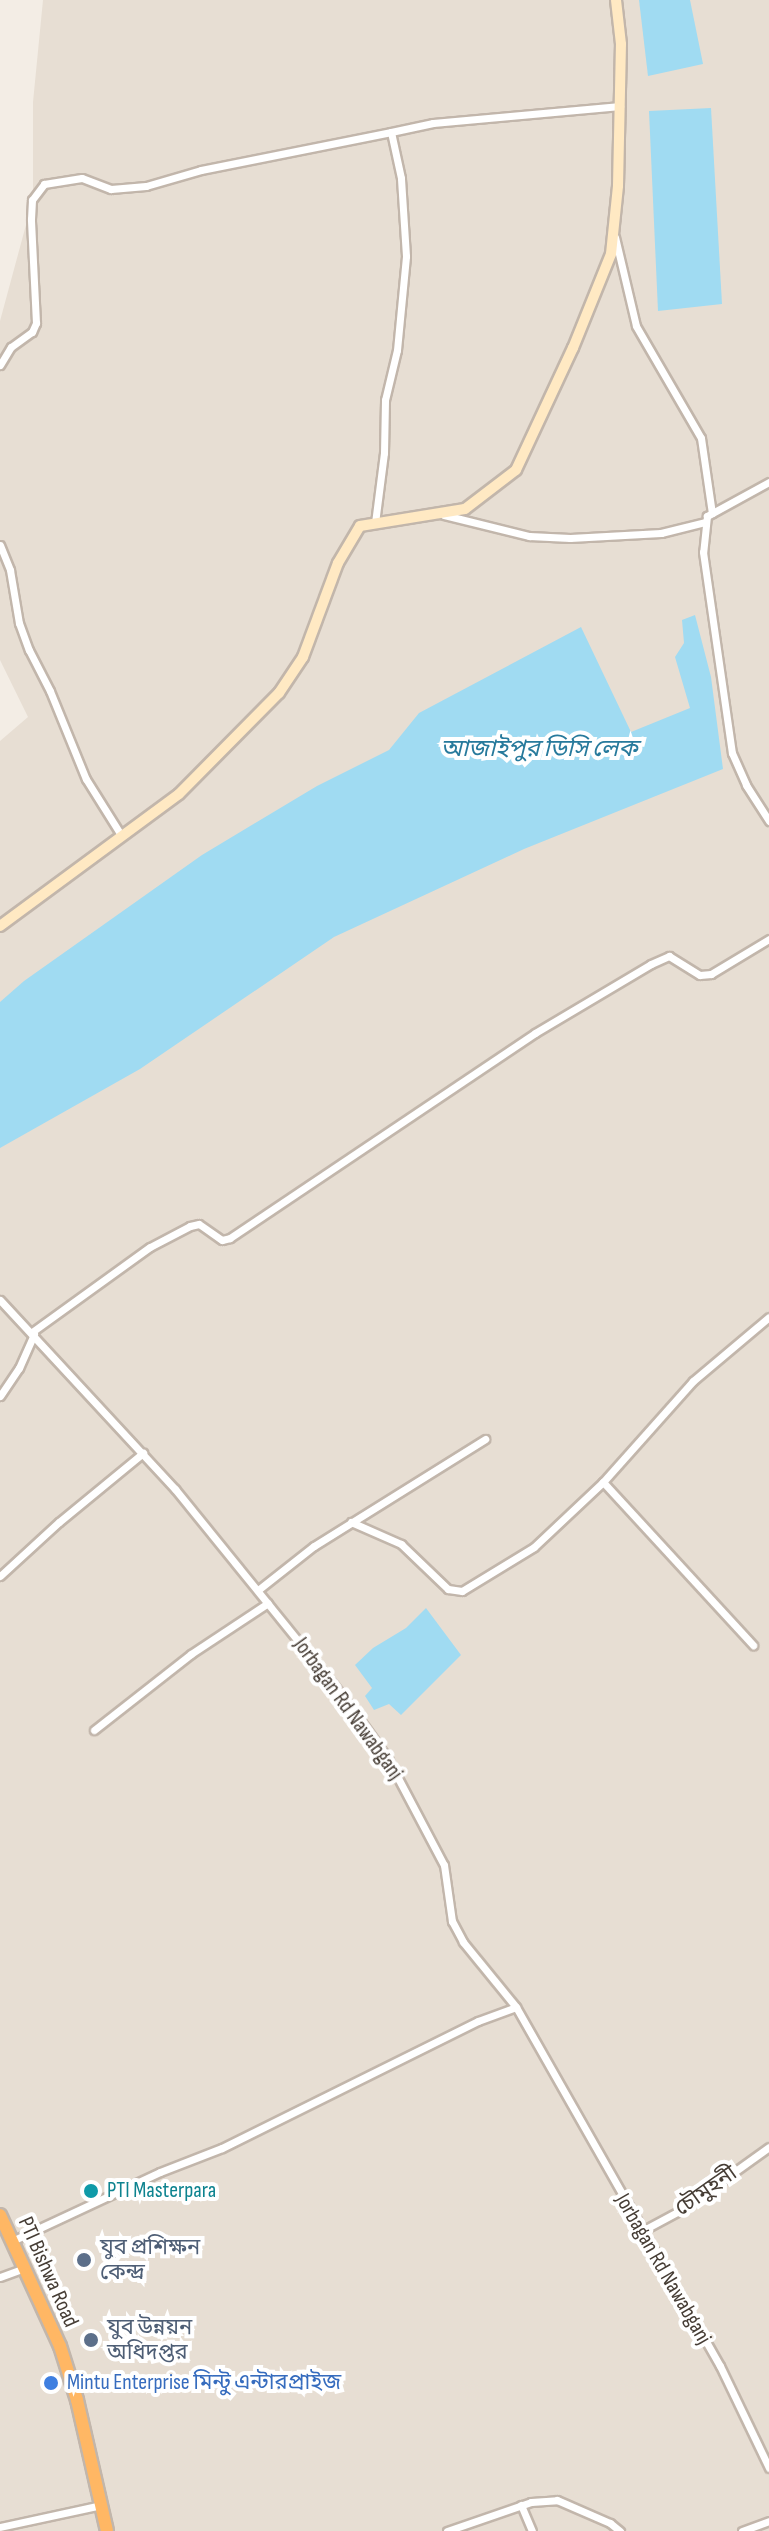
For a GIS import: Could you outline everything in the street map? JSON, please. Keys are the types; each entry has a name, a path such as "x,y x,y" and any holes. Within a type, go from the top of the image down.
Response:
{"highway":[{"name":"PTI Bishwa Road","path":"0,2215 64,2359 107,2531"}],"street":[{"path":"0,926 179,794 279,693 303,657 338,563 360,526 465,509 516,470 578,335 611,254 620,106 621,44 616,0"},
{"path":"0,365 11,347 32,332 36,323 32,200 44,184 82,178 111,189 146,186 201,170 433,123 620,106"},
{"path":"375,523 384,453 385,400 397,350 406,256 401,178 391,132"},
{"path":"613,234 636,326 701,438 712,513"},
{"path":"769,482 712,513 705,522 703,552 732,753 746,785 769,821"},
{"path":"434,513 529,536 570,538 661,533 705,522"},
{"path":"0,545 10,570 19,623 29,650 50,691 86,779 121,835"},
{"path":"0,1396 19,1368 33,1333 150,1247 199,1224 222,1240 230,1238 535,1033 651,964 669,956 700,975 711,974 769,939"},
{"name":"Jorbagan Rd Nawabganj","path":"0,1300 143,1453 258,1590 388,1759 444,1865 452,1921 463,1942 516,2007 640,2232 720,2366 769,2468"},
{"path":"351,1522 401,1544 448,1589 462,1591 534,1547 603,1482 693,1381 769,1317"},
{"path":"258,1590 351,1522 485,1439"},
{"path":"0,1576 59,1522 143,1453"},
{"path":"603,1482 753,1645"},
{"path":"94,1730 191,1654 268,1603"},
{"path":"12,2241 160,2172 222,2148 478,2021 516,2007"},
{"name":"চৌমুহনী","path":"640,2232 681,2210 769,2147"},
{"path":"0,2277 25,2268"},
{"path":"447,2531 521,2505 557,2500 610,2523 620,2531"},
{"path":"0,2527 102,2505"},
{"path":"521,2505 532,2531"},
{"path":"742,2531 769,2521"}],"shaded area":[{"path":"43,0 769,0 769,2531 0,2531 0,741 28,717 0,660 0,321 33,199 33,102"}],"water":[{"path":"639,0 690,0 703,64 648,76"},
{"path":"711,108 722,304 658,311 649,111"},
{"name":"আজাইপুর ডিসি লেক","path":"695,615 711,677 723,769 524,849 334,937 140,1069 0,1148 0,1002 24,981 202,855 317,786 389,750 419,713 581,627 631,732 690,708 675,657 684,643 682,620"},
{"path":"426,1608 461,1655 401,1715 389,1704 374,1710 365,1696 372,1688 355,1665 373,1648 406,1628"}],"place":[{"name":"PTI Masterpara","path":"91,2191"},
{"name":"যুব প্রশিক্ষন কেন্দ্র","path":"84,2260"},
{"name":"যুব উন্নয়ন অধিদপ্তর","path":"91,2340"},
{"name":"Mintu Enterprise মিন্টু এন্টারপ্রাইজ","path":"51,2383"}]}
